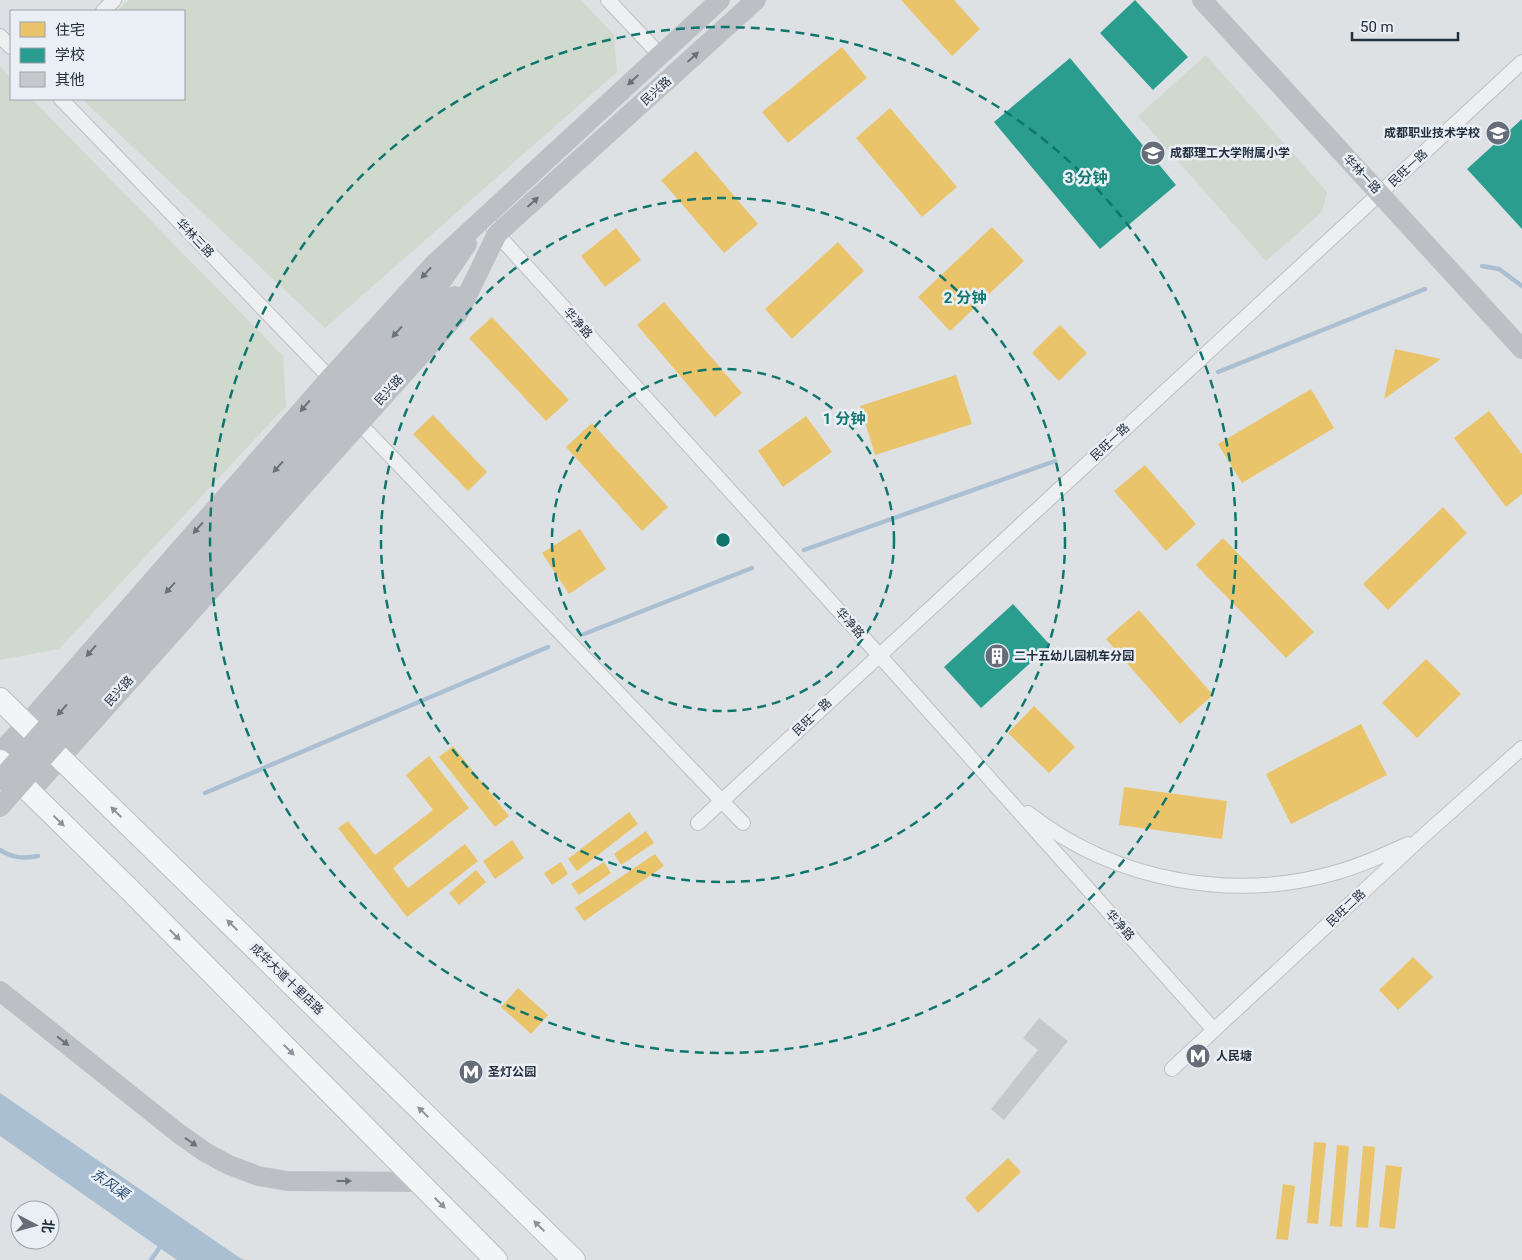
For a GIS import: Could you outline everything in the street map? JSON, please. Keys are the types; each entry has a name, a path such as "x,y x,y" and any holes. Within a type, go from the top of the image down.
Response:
{"main road":[{"name":"民兴路","path":"0,752 26,725 330,378 434,264 720,0"},
{"name":"民兴路","path":"30,792 459,312 497,234 756,0"},
{"name":"华林一路","path":"1202,0 1522,349"},
{"path":"448,289 487,215"},
{"path":"0,780 497,234"},
{"name":"民兴路","path":"0,807 139,649 448,289"},
{"name":"成华大道十里店路","path":"0,699 574,1260"},
{"path":"0,761 496,1260"},
{"path":"0,991 178,1133 205,1152 229,1165 258,1176 287,1180 418,1182"}],"street":[{"path":"104,10 114,0"},
{"path":"608,0 660,55"},
{"path":"0,36 10,46"},
{"name":"民旺一路","path":"698,822 1522,62"},
{"name":"华林三路","path":"62,100 330,378"},
{"name":"华净路","path":"487,215 497,234 879,655 1214,1030"},
{"path":"359,423 743,823"},
{"name":"民旺二路","path":"1172,1069 1421,838 1522,748"},
{"path":"1004,794 1034,818 1073,843 1110,861 1152,875 1196,884 1246,887 1284,883 1340,872 1379,858 1421,838"}],"shaded area":[{"path":"129,0 581,0 614,35 617,72 325,328 83,100 185,100 185,10 118,10"},
{"path":"1206,55 1327,192 1322,212 1266,261 1138,116"},
{"path":"0,66 10,77 10,100 33,100 283,356 286,406 59,649 0,660"}],"water":[{"name":"东风渠","path":"0,1093 245,1260 177,1260 0,1136"}],"building: 住宅":[{"path":"901,0 954,0 980,29 952,56"},
{"path":"842,47 867,78 788,143 762,112"},
{"path":"890,108 957,187 922,217 856,138"},
{"path":"696,151 758,224 724,253 661,180"},
{"path":"992,227 1024,261 950,331 918,297"},
{"path":"616,228 641,260 605,287 581,256"},
{"path":"838,242 864,271 792,339 765,309"},
{"path":"664,302 742,393 715,417 637,325"},
{"path":"492,317 569,400 546,421 469,338"},
{"path":"1060,325 1087,353 1059,381 1032,353"},
{"path":"1395,349 1441,359 1384,399"},
{"path":"956,375 972,424 875,455 860,406"},
{"path":"1311,389 1334,428 1242,483 1218,444"},
{"path":"1489,411 1522,454 1522,494 1506,507 1454,438"},
{"path":"433,415 487,472 468,491 413,434"},
{"path":"806,416 832,452 783,487 758,451"},
{"path":"592,423 668,507 642,531 566,447"},
{"path":"1145,465 1196,524 1166,551 1114,491"},
{"path":"1443,507 1467,533 1388,610 1363,584"},
{"path":"580,529 606,569 569,594 542,553"},
{"path":"1223,538 1314,632 1286,658 1196,565"},
{"path":"1139,610 1213,695 1180,724 1106,639"},
{"path":"1426,659 1461,694 1417,738 1382,703"},
{"path":"1034,706 1075,747 1049,773 1008,733"},
{"path":"1361,724 1387,775 1291,824 1266,774"},
{"path":"453,746 509,816 495,827 439,757"},
{"path":"429,756 469,808 393,868 408,888 465,844 478,861 407,917 338,828 348,821 375,855 433,810 406,775"},
{"path":"1124,787 1227,801 1222,839 1119,825"},
{"path":"629,812 638,824 577,871 568,859"},
{"path":"646,831 654,843 621,865 614,854"},
{"path":"512,840 524,858 495,879 483,861"},
{"path":"655,854 664,866 584,921 575,908"},
{"path":"561,862 568,874 552,885 544,873"},
{"path":"604,862 611,873 579,895 571,884"},
{"path":"476,870 486,882 459,905 449,893"},
{"path":"1413,957 1433,977 1398,1010 1379,990"},
{"path":"518,988 548,1015 531,1034 501,1007"},
{"path":"1314,1142 1326,1143 1318,1224 1307,1223"},
{"path":"1337,1145 1349,1146 1342,1227 1330,1226"},
{"path":"1363,1146 1375,1147 1368,1228 1356,1227"},
{"path":"1008,1158 1021,1172 978,1213 965,1198"},
{"path":"1386,1165 1402,1167 1395,1229 1379,1227"},
{"path":"1283,1184 1295,1186 1288,1240 1276,1239"}],"building: 学校":[{"path":"1135,0 1188,57 1153,90 1100,33"},
{"path":"1070,58 1176,185 1100,249 994,122"},
{"path":"1522,119 1522,229 1467,169"},
{"name":"二十五幼儿园机车分园","path":"1013,604 1050,645 981,708 944,667"}],"building: 其他":[{"path":"1039,1018 1068,1041 1004,1120 991,1109 1038,1050 1023,1038"}],"waterway":[{"path":"1482,266 1499,269 1522,286"},
{"path":"1218,372 1425,289"},
{"path":"804,550 1055,461"},
{"path":"584,634 752,568"},
{"path":"205,793 548,647"},
{"path":"0,850 9,855 19,857 38,856"},
{"path":"151,1260 162,1244"}],"place":[{"name":"成都职业技术学校","path":"1498,133"},
{"name":"成都理工大学附属小学","path":"1153,153"},
{"name":"二十五幼儿园机车分园","path":"997,656"},
{"name":"人民塘","path":"1198,1056"},
{"name":"圣灯公园","path":"471,1072"}]}
